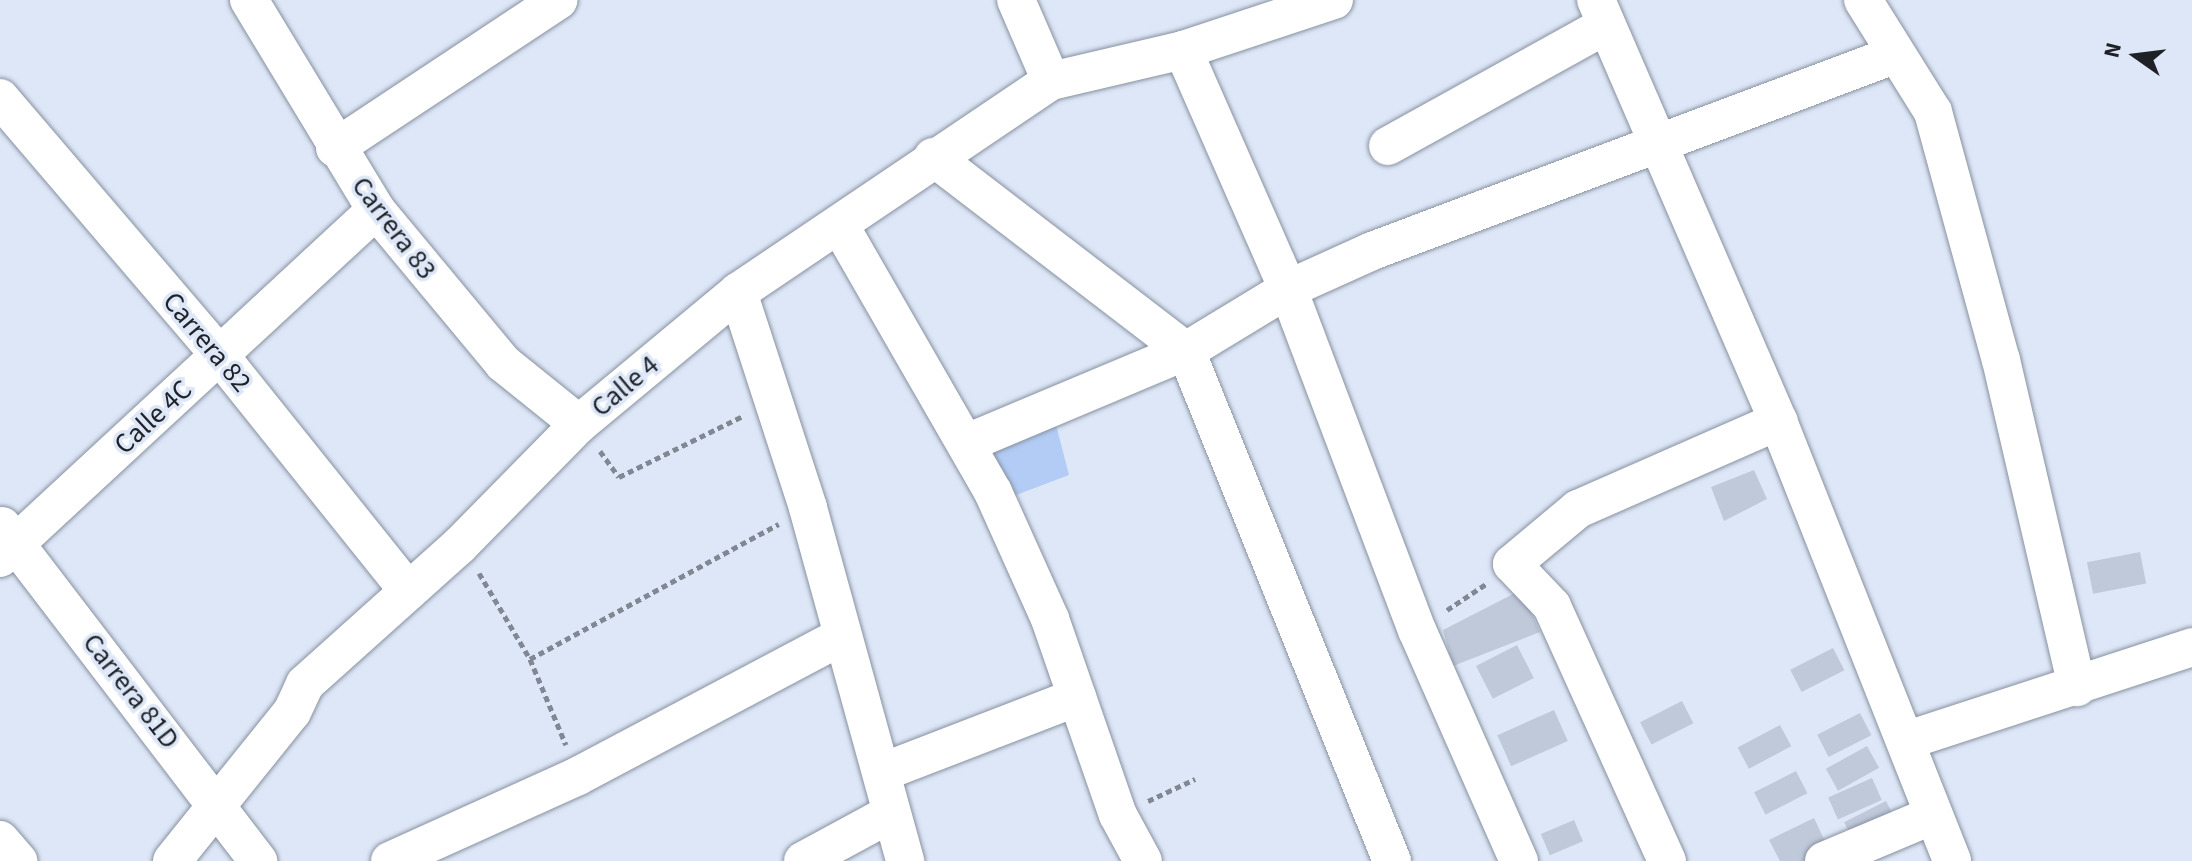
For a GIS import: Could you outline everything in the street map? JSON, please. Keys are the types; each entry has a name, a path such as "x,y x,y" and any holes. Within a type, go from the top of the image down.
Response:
{"street":[{"name":"Carrera 83","path":"249,0 335,148 376,210 503,363 579,424"},
{"path":"335,148 559,0"},
{"path":"1016,0 1051,81"},
{"name":"Calle 4","path":"172,861 292,712 305,684 459,546 579,424 738,292 840,226 933,157 1051,81 1183,50 1334,0"},
{"path":"1863,0 1894,55 1933,112 2001,360 2077,687"},
{"path":"1388,146 1601,13 1778,421 1908,740 1931,816 1952,861"},
{"path":"1183,50 1288,289 1417,630 1519,861"},
{"path":"967,443 1186,351 1288,289 1372,251 1894,55"},
{"name":"Carrera 82","path":"0,98 220,356 408,591"},
{"path":"933,157 1186,351 1392,861"},
{"name":"Calle 4C","path":"5,542 220,356 376,210"},
{"path":"840,226 967,443 1050,619 1118,815 1143,861"},
{"path":"738,292 776,400 808,508 839,638 883,772 888,815 905,861"},
{"path":"1667,861 1552,606 1512,564 1578,509 1778,421"},
{"name":"Carrera 81D","path":"5,542 218,801 258,861"},
{"path":"390,861 578,776 839,638"},
{"path":"1908,740 2192,647"},
{"path":"883,772 1077,697"},
{"path":"803,861 888,815"},
{"path":"1824,861 1931,816"},
{"path":"0,840 18,861"}],"path":[{"path":"579,424 619,477 776,400"},
{"path":"530,659 808,508"},
{"path":"459,546 500,602 530,659 578,776"},
{"path":"1417,630 1512,564"},
{"path":"1118,815 1195,779"}],"shaded area":[{"path":"1055,421 1069,475 1008,498 985,450"}],"building":[{"path":"1754,470 1767,499 1724,521 1711,487"},
{"path":"2140,552 2146,583 2093,594 2087,562"},
{"path":"1521,590 1540,632 1453,666 1443,630"},
{"path":"1517,645 1534,678 1493,699 1476,666"},
{"path":"1833,648 1844,670 1802,692 1790,670"},
{"path":"1682,701 1693,723 1651,745 1640,722"},
{"path":"1554,710 1568,741 1511,766 1497,735"},
{"path":"1860,713 1871,735 1829,757 1817,735"},
{"path":"1780,725 1791,746 1749,769 1738,748"},
{"path":"1867,746 1879,768 1838,791 1826,769"},
{"path":"1796,771 1807,793 1765,815 1754,792"},
{"path":"1872,778 1882,800 1838,819 1828,798"},
{"path":"1886,801 1897,823 1855,845 1844,822"},
{"path":"1814,818 1830,852 1812,861 1780,861 1769,840"},
{"path":"1574,820 1583,841 1550,855 1541,834"}]}
